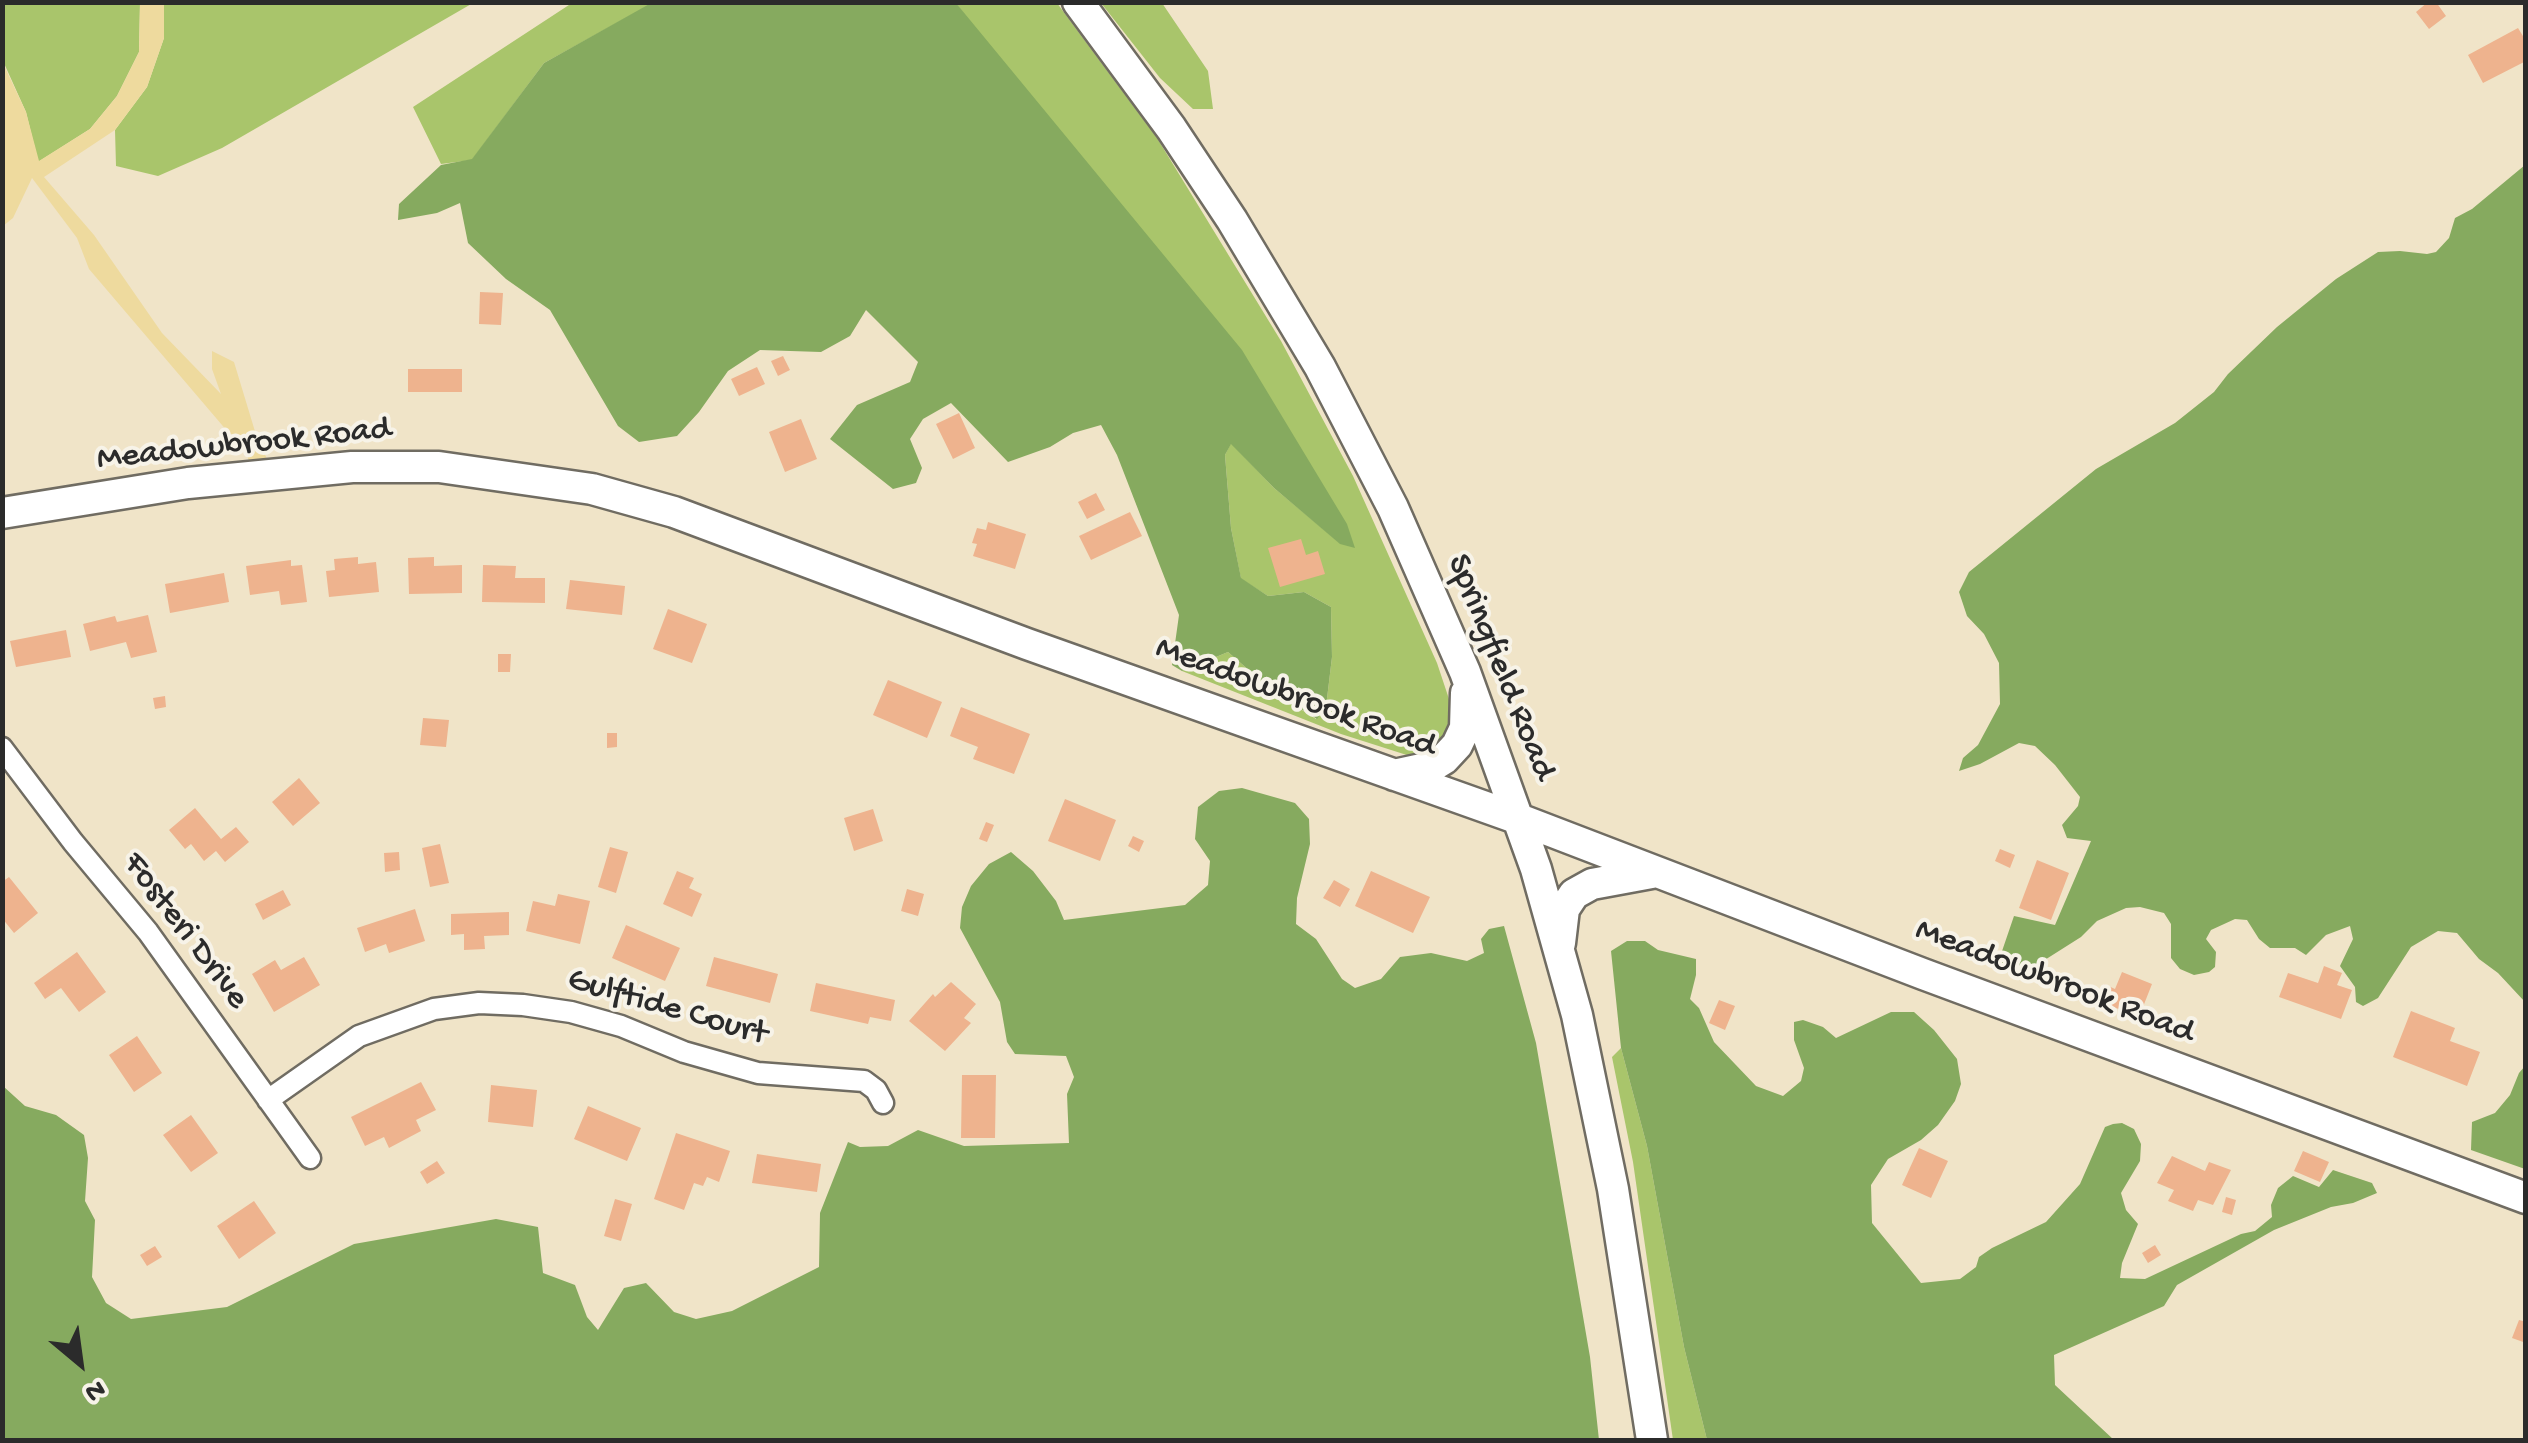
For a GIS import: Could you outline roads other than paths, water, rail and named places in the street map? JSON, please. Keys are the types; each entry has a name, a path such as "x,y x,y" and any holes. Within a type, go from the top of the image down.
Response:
{"street":[{"name":"Springfield Road","path":"1078,2 1181,143 1310,351 1393,508 1465,672 1519,819 1597,1101 1652,1440"},
{"name":"Meadowbrook Road","path":"2,513 188,484 352,468 439,467 592,489 674,512 1519,819 2526,1198"},
{"path":"1394,775 1430,767 1444,760 1457,746 1465,728 1465,672"},
{"name":"Fosteri Drive","path":"2,748 148,932 310,1158"},
{"path":"1560,956 1564,909 1574,894 1610,880 1656,872"},
{"name":"Gulftide Court","path":"268,1100 358,1036 434,1009 479,1004 571,1012 758,1074 864,1081 876,1090 883,1103"}]}
